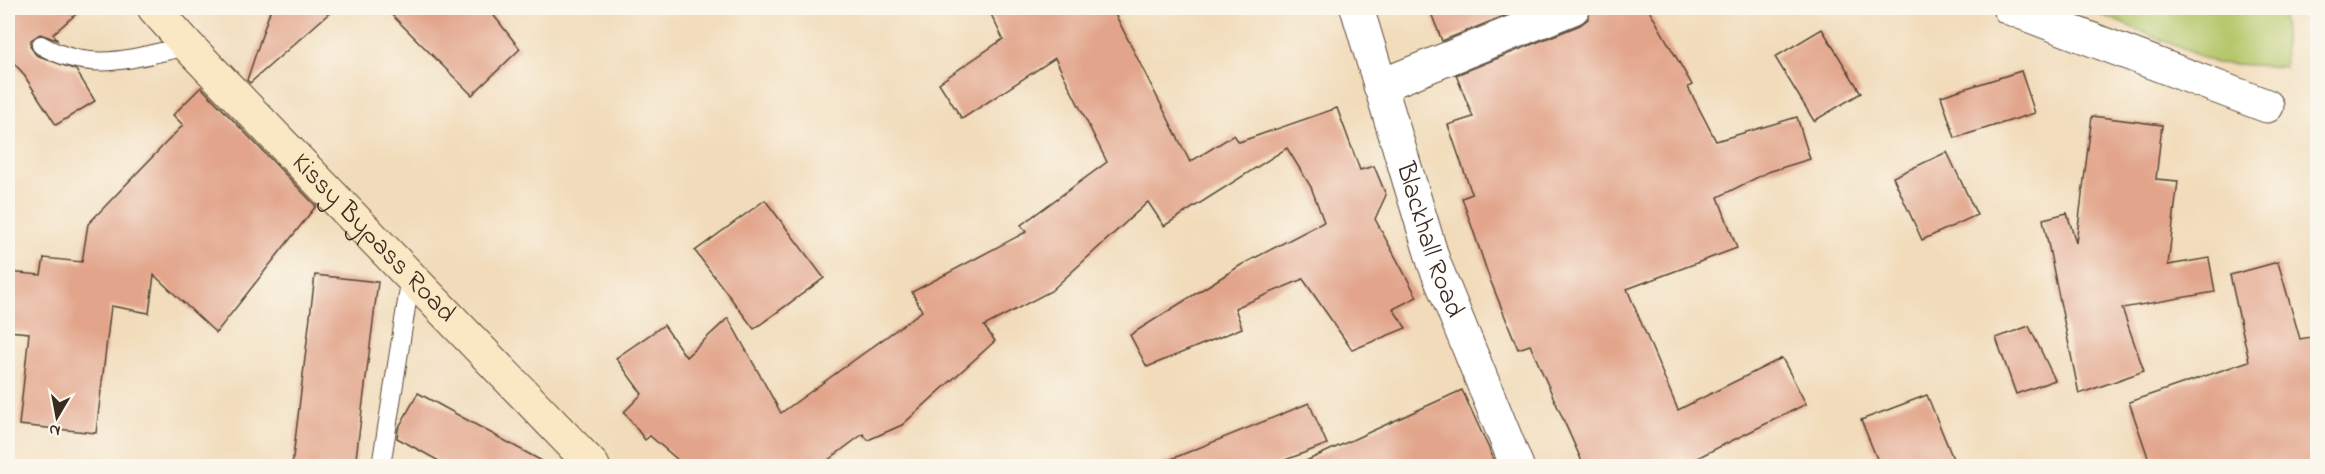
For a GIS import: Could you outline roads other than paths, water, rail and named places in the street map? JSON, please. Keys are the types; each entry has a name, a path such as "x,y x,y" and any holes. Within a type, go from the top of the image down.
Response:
{"main road":[{"name":"Kissy Bypass Road","path":"154,8 593,466"}],"street":[{"name":"Blackhall Road","path":"1357,8 1434,263 1517,466"},
{"path":"1380,86 1573,8"},
{"path":"2009,8 2267,106"}],"lane":[{"path":"41,45 64,58 108,63 188,46"},
{"path":"381,466 411,275"}]}
